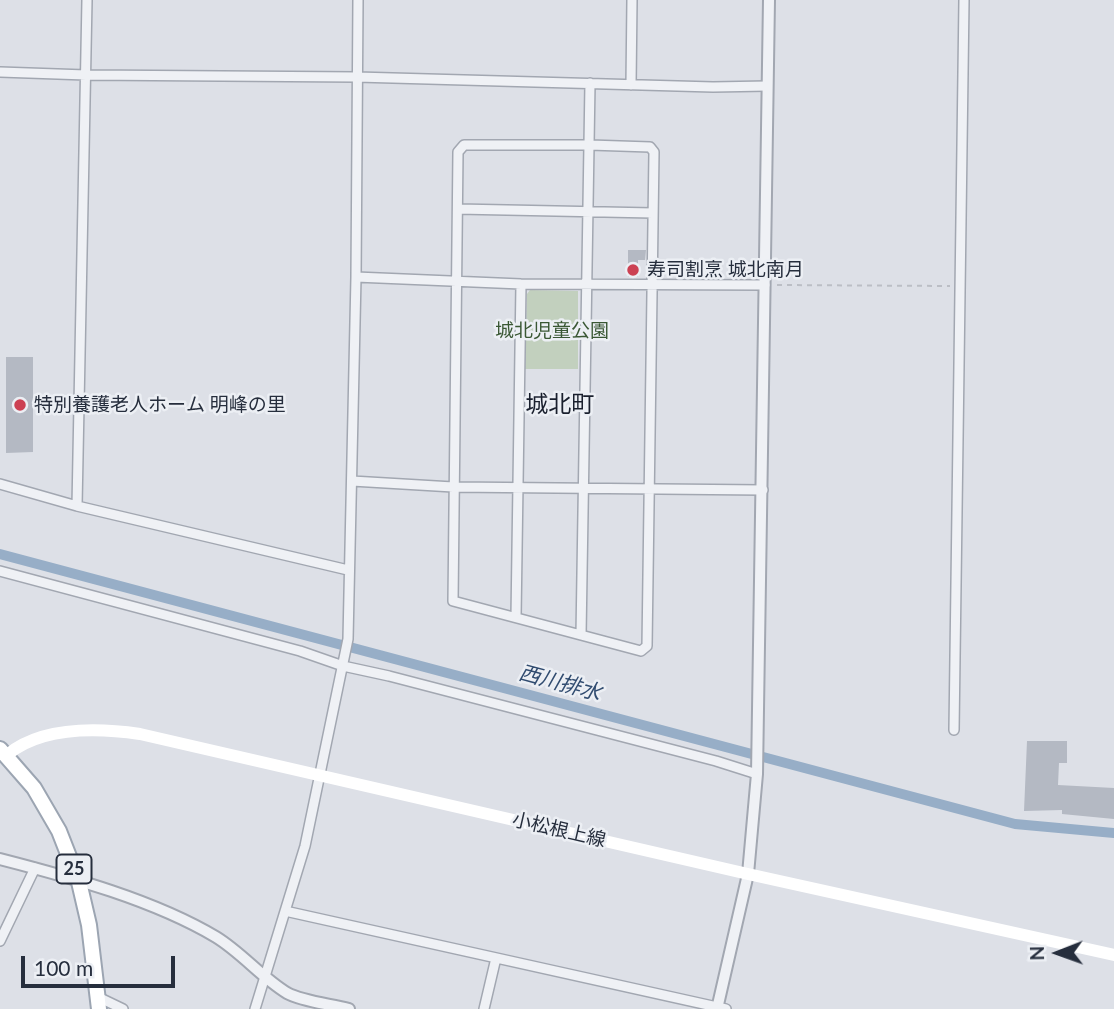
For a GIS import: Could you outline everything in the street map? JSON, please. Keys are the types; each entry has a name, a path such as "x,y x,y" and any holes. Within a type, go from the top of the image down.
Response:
{"main road":[{"name":"小松根上線","path":"4,752 39,739 79,730 108,729 140,733 748,874 1114,955"},
{"name":"25","path":"4,752 34,788 59,831 79,882 89,925 98,1003"}],"street":[{"path":"77,506 87,0"},
{"path":"255,1009 305,846 348,639 356,277 358,0"},
{"path":"631,85 632,0"},
{"path":"285,911 720,1008 748,874 757,769 769,0"},
{"path":"954,730 964,0"},
{"path":"0,72 357,76 631,85 767,86"},
{"path":"581,635 590,83"},
{"path":"464,145 650,147 654,152 647,646 641,651 453,601 458,209 458,152 464,145"},
{"path":"458,209 653,213"},
{"path":"356,277 521,284 765,285"},
{"path":"516,617 521,284"},
{"path":"352,481 453,487 583,486 763,490"},
{"path":"0,484 77,506 348,570"},
{"path":"0,571 389,676 757,769"},
{"path":"0,859 144,903 216,937 264,977 290,994 342,1008"},
{"path":"0,941 36,868"},
{"path":"484,1009 496,958"},
{"path":"98,1003 123,1009"}],"path":[{"path":"765,285 959,286"}],"green space":[{"name":"城北児童公園","path":"530,290 578,291 578,369 525,369 527,294"}],"building":[{"name":"寿司割烹 城北南月","path":"628,250 646,250 645,260 638,260 638,277 628,277"},
{"name":"特別養護老人ホーム 明峰の里","path":"6,357 33,357 33,452 6,453"},
{"path":"1027,741 1067,741 1067,763 1059,763 1058,785 1114,788 1114,819 1062,814 1062,810 1024,811"}],"waterway":[{"name":"西川排水","path":"0,554 1015,824 1114,833"}],"place":[{"name":"寿司割烹 城北南月","path":"633,270"},
{"name":"特別養護老人ホーム 明峰の里","path":"20,405"}],"district":[{"name":"城北町","path":"560,405"}]}
